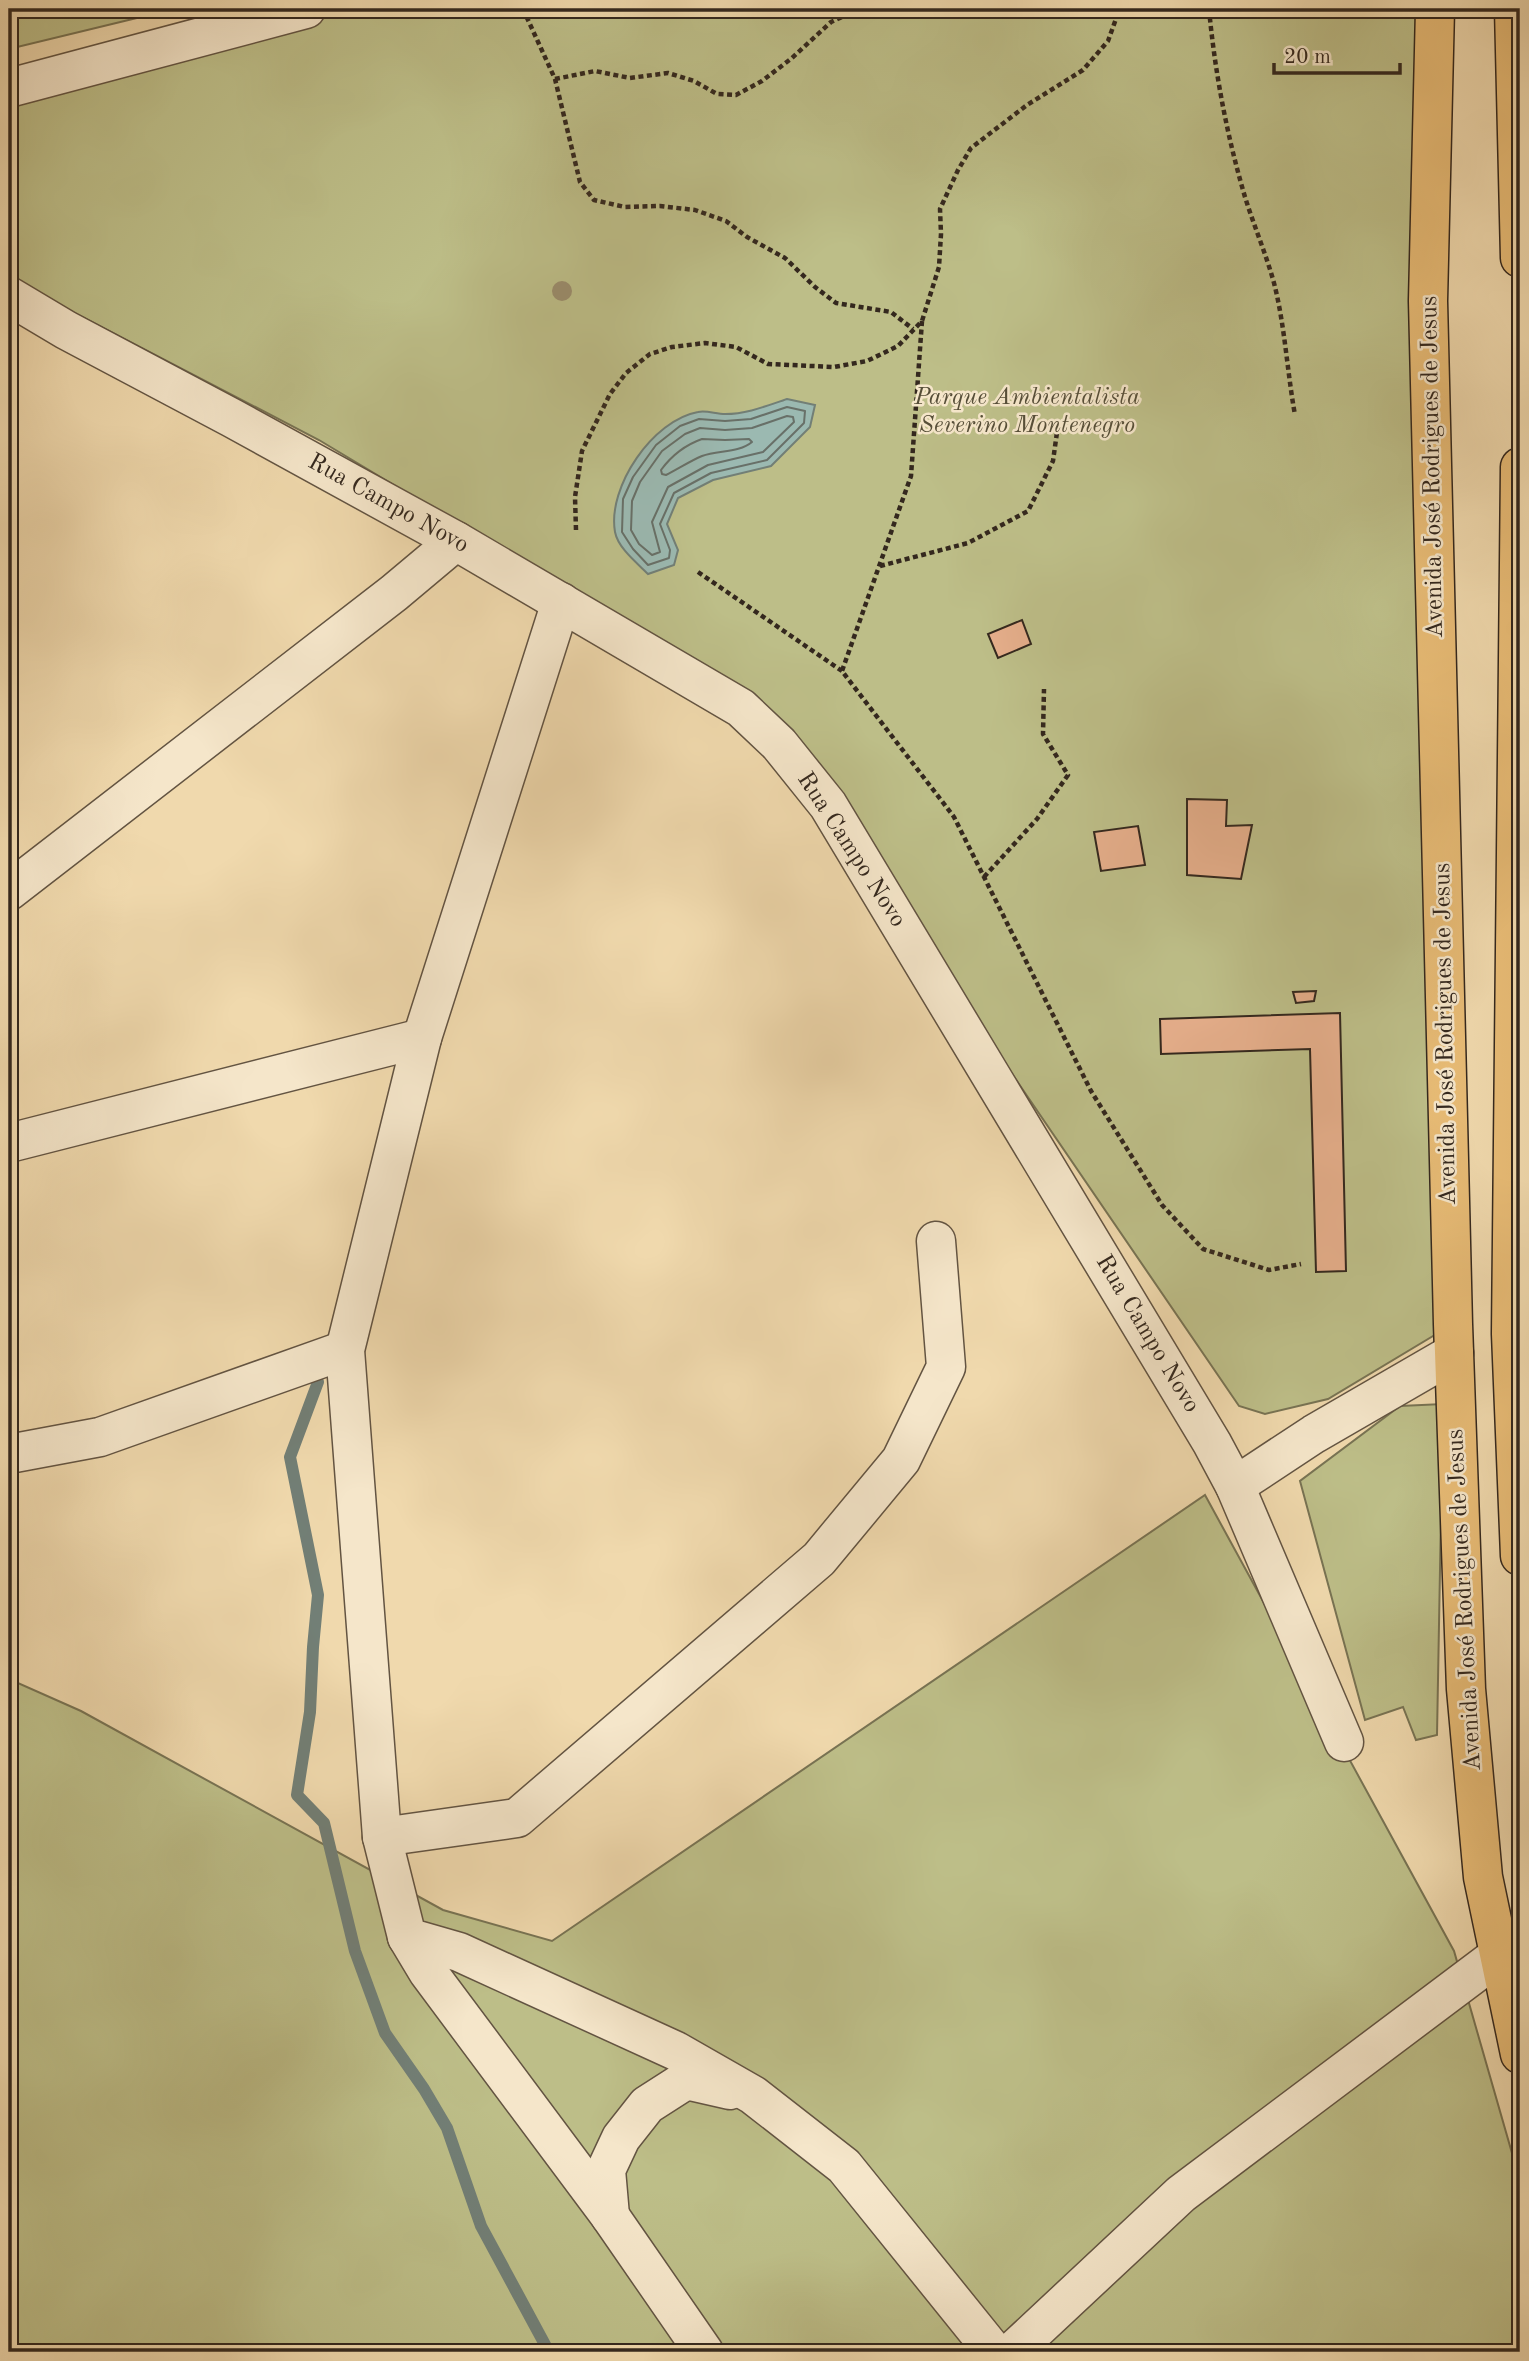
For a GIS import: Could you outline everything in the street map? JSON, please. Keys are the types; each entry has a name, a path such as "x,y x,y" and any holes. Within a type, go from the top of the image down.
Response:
{"main road":[{"name":"Avenida José Rodrigues de Jesus","path":"1435,9 1429,301 1454,1353 1466,1689 1483,1877 1520,2054"},
{"path":"1514,9 1520,258"},
{"path":"1520,467 1511,1334 1520,1556"}],"street":[{"path":"9,88 306,9"},
{"name":"Rua Campo Novo","path":"9,296 66,330 456,541 561,602 741,708 779,744 828,805 1205,1431 1235,1486 1344,1741"},
{"path":"9,891 394,593 456,541"},
{"path":"561,602 422,1038 345,1350 382,1837 407,1937 428,1972 610,2216 704,2352"},
{"path":"9,1143 422,1038"},
{"path":"382,1837 517,1818 819,1559 901,1460 946,1367 936,1241"},
{"path":"9,1454 100,1437 345,1350"},
{"path":"1235,1486 1314,1434 1454,1353"},
{"path":"407,1937 459,1952 498,1969 676,2051 753,2095 844,2166 994,2352"},
{"path":"1012,2352 1181,2194 1499,1955"},
{"path":"610,2216 606,2170 621,2138 647,2105 686,2080 753,2095"}],"path":[{"path":"523,9 555,79 580,182 594,200 625,207 660,206 695,210 726,221 747,237 785,258 836,303 891,312 914,329"},
{"path":"555,79 595,71 630,78 668,73 694,81 717,94 736,95 762,81 792,58 831,22 859,9"},
{"path":"842,671 911,476 922,321 939,267 940,209 971,148 1027,105 1083,70 1108,41 1117,16 1123,9"},
{"path":"1209,9 1213,58 1226,123 1245,195 1274,283 1295,415"},
{"path":"576,530 575,498 582,451 610,394 626,373 650,354 671,347 705,342 736,347 768,364 834,368 867,361 898,346 922,321"},
{"path":"879,566 968,543 1028,511 1053,461 1058,425"},
{"path":"698,572 842,671 954,817 1091,1091 1162,1205 1203,1249 1269,1270 1301,1264"},
{"path":"984,877 1037,819 1068,775 1043,734 1044,689"}],"green space":[{"path":"9,9 174,9 9,49"},
{"name":"Parque Ambientalista Severino Montenegro","path":"336,9 1419,9 1453,1324 1328,1399 1265,1414 1239,1406 993,1046 833,787 643,635 319,440 9,279 9,106"},
{"path":"1443,1404 1437,1735 1416,1740 1403,1707 1365,1720 1300,1481 1400,1406"},
{"path":"1205,1495 1454,1951 1520,2181 1520,2352 9,2352 9,1679 81,1711 443,1910 552,1941"}],"water":[{"path":"787,399 815,405 810,427 771,466 713,480 678,498 667,524 678,550 674,565 648,574 624,549 615,532 614,514 618,495 637,458 665,428 681,418 701,412 741,413"}],"building":[{"path":"1022,620 1031,644 998,658 988,634"},
{"path":"1187,799 1227,800 1226,826 1252,825 1241,879 1187,875"},
{"path":"1138,826 1145,865 1101,871 1094,832"},
{"path":"1316,991 1314,1001 1296,1003 1293,992"},
{"path":"1340,1013 1346,1271 1316,1272 1310,1049 1161,1054 1160,1019"}],"waterway":[{"path":"318,1382 290,1457 318,1595 310,1712 297,1795 324,1823 355,1951 385,2033 447,2128 481,2226 549,2352"}]}
